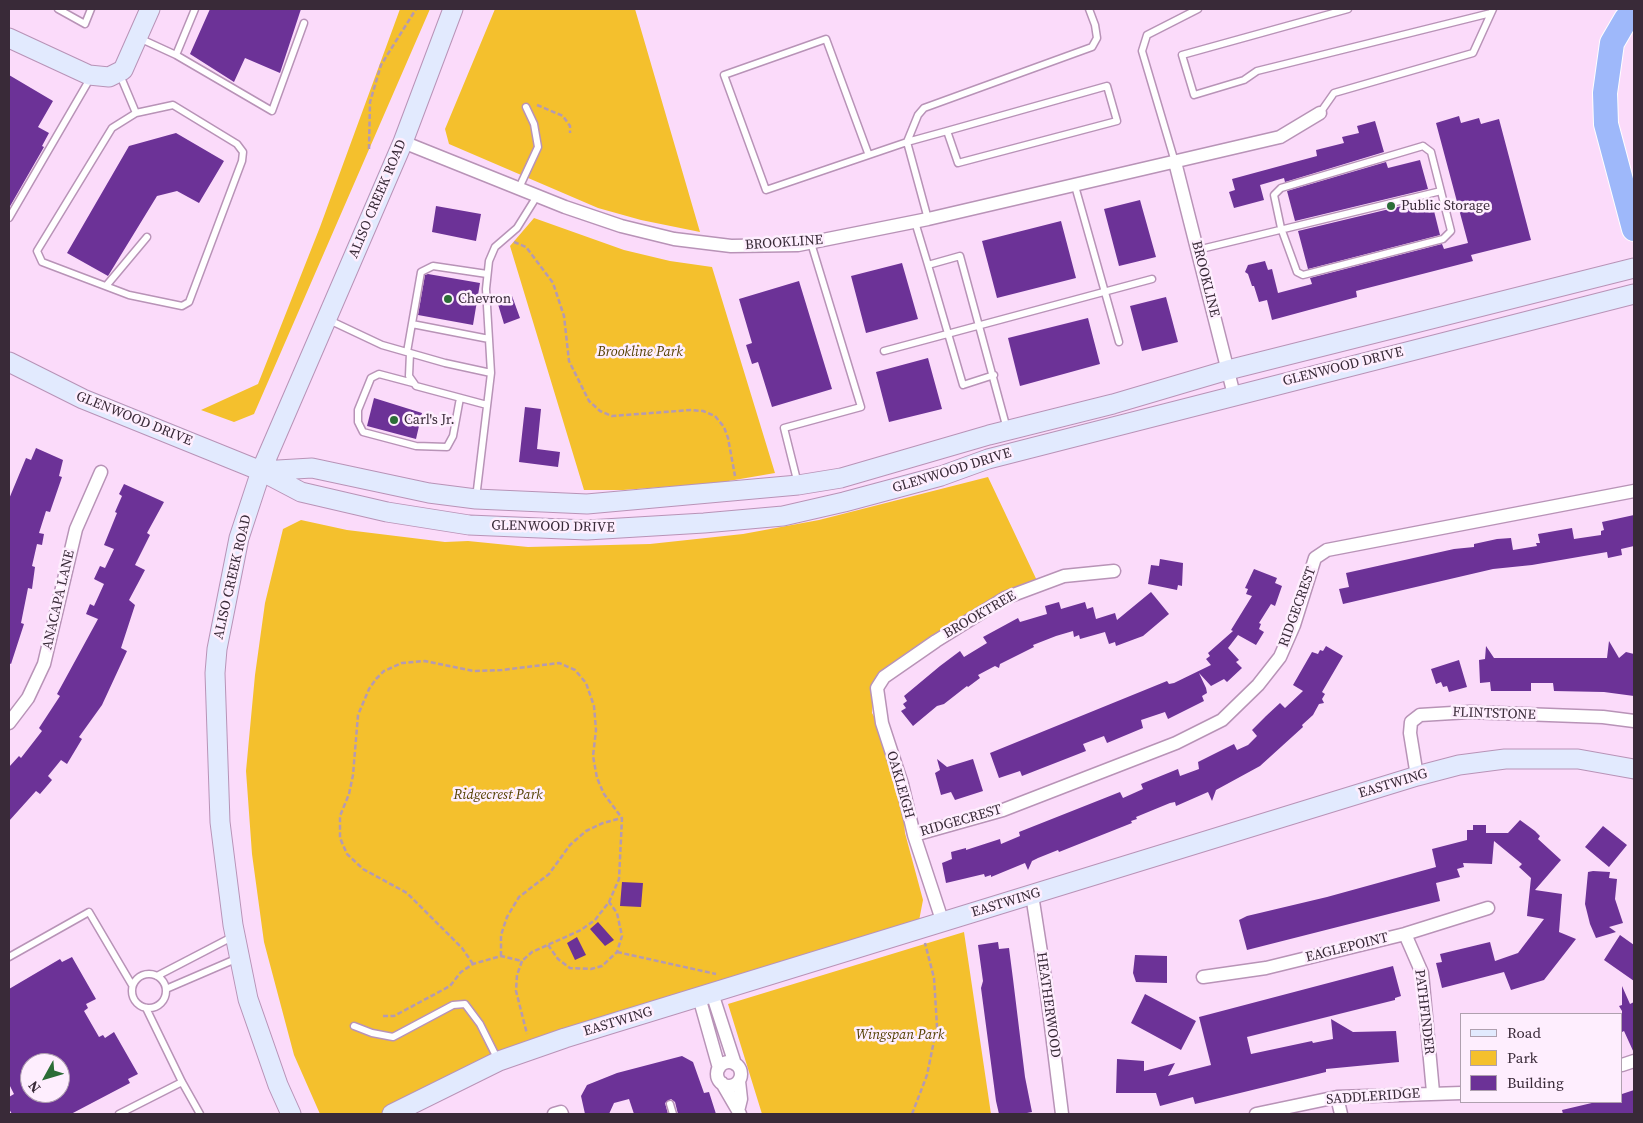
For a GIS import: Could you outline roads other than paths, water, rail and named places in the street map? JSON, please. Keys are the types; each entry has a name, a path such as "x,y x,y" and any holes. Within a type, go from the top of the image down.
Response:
{"highway":[{"path":"1634,11 1626,19 1612,43 1605,94 1606,124 1634,229"},
{"path":"1605,94 1622,145 1634,168"}],"main road":[{"path":"9,38 55,61 92,75 109,77 119,73 130,58 150,9"},
{"name":"ALISO CREEK ROAD","path":"291,1114 252,1014 235,935 220,822 215,673 217,649 239,538 261,471 403,142 453,9"},
{"name":"GLENWOOD DRIVE","path":"261,471 312,468 429,492 476,499 587,504 739,492 798,485 841,478 1008,430 1113,404 1228,370 1634,268"},
{"name":"GLENWOOD DRIVE","path":"9,362 83,399 261,471 301,492 387,512 469,525 587,530 783,516 941,476 988,459 1634,294"},
{"name":"EASTWING","path":"392,1114 499,1061 532,1049 742,982 921,930 1417,776 1459,765 1505,759 1578,759 1634,769"}],"street":[{"name":"BROOKLINE","path":"403,142 537,196 621,226 674,239 731,246 811,243 928,220 1280,137 1320,113"},
{"name":"BROOKLINE","path":"1175,162 1234,395"},
{"name":"ANACAPA LANE","path":"9,722 28,698 44,664 76,529 101,472"},
{"name":"RIDGECREST","path":"914,835 1002,810 1176,743 1222,720 1258,686 1280,657 1294,625 1313,564 1320,553 1335,547 1634,491"},
{"name":"BROOKTREE","path":"879,703 877,688 884,677 936,641 1005,598 1064,576 1114,571"},
{"name":"OAKLEIGH","path":"879,703 882,723 902,784 914,835 943,923"},
{"name":"FLINTSTONE","path":"1417,776 1410,734 1411,722 1420,715 1469,712 1603,717 1634,721"},
{"name":"HEATHERWOOD","path":"1032,895 1045,978 1062,1114"},
{"name":"EAGLEPOINT","path":"1204,977 1266,968 1405,934 1488,908"},
{"name":"PATHFINDER","path":"1405,934 1422,973 1433,1092"},
{"path":"706,995 741,1074 739,1081 739,1113"},
{"path":"706,995 719,1068 717,1074 739,1113"},
{"path":"719,1068 728,1062 735,1064"},
{"path":"722,1083 732,1085 739,1081"},
{"name":"SADDLERIDGE","path":"1256,1114 1337,1097 1433,1092 1460,1093"},
{"path":"1337,1097 1341,1114"},
{"path":"554,1114 561,1112 562,1114"}],"lane":[{"path":"58,9 85,24 91,9"},
{"path":"176,55 195,9"},
{"path":"928,220 907,142 918,115 924,108 1092,47 1096,38 1092,9"},
{"path":"1175,162 1142,51 1147,35 1198,9"},
{"path":"1348,9 1182,55 1194,95 1244,80 1257,71 1492,11"},
{"path":"1320,113 1334,93 1474,53 1492,11"},
{"path":"138,38 176,55 272,111 304,23"},
{"path":"868,153 826,38 724,75 766,190 868,153 1107,86 1116,121 958,163 947,131"},
{"path":"119,73 136,113"},
{"path":"9,218 92,75"},
{"path":"173,106 237,144 243,152 242,161 189,302 182,306 172,306 106,286 42,262 37,251 112,128 136,113 173,106"},
{"path":"518,188 538,147 534,124 526,107"},
{"path":"1423,146 1431,152 1441,191 1451,231 1444,239 1303,275 1297,272 1281,228 1274,196 1281,188 1423,146"},
{"path":"1075,186 1119,342"},
{"path":"1198,250 1281,228 1441,191"},
{"path":"476,499 491,372 487,274 489,261 495,247 508,238 517,228 537,196"},
{"path":"915,222 963,385 994,376"},
{"path":"106,286 147,238"},
{"path":"798,485 784,428 861,407 811,243"},
{"path":"928,265 960,256 1008,430"},
{"path":"413,383 409,376 409,352 421,272 433,266 487,274"},
{"path":"884,351 1152,279"},
{"path":"326,318 382,345 491,372"},
{"path":"412,324 489,339"},
{"path":"460,398 453,436 447,447 416,446 363,432 358,422 358,410 371,378 379,374 413,383 425,390 460,398 487,405"},
{"path":"9,957 89,912 132,985 132,997 135,1002 146,1008 182,1082 200,1114"},
{"path":"157,976 235,935"},
{"path":"166,989 239,957"},
{"path":"132,985 135,980 146,974 157,976 162,980 166,989 164,1000 160,1004 146,1008"},
{"path":"354,1026 372,1033 392,1037 453,1005 465,1004 480,1024 499,1061"},
{"path":"119,1114 182,1082"},
{"path":"670,1104 673,1114"}],"place":[{"name":"Public Storage","path":"1391,206"},
{"name":"Chevron","path":"448,299"},
{"name":"Carl's Jr.","path":"394,420"}],"park label":[{"name":"Brookline Park","path":"640,352"},
{"name":"Ridgecrest Park","path":"498,795"},
{"name":"Wingspan Park","path":"900,1035"}]}
